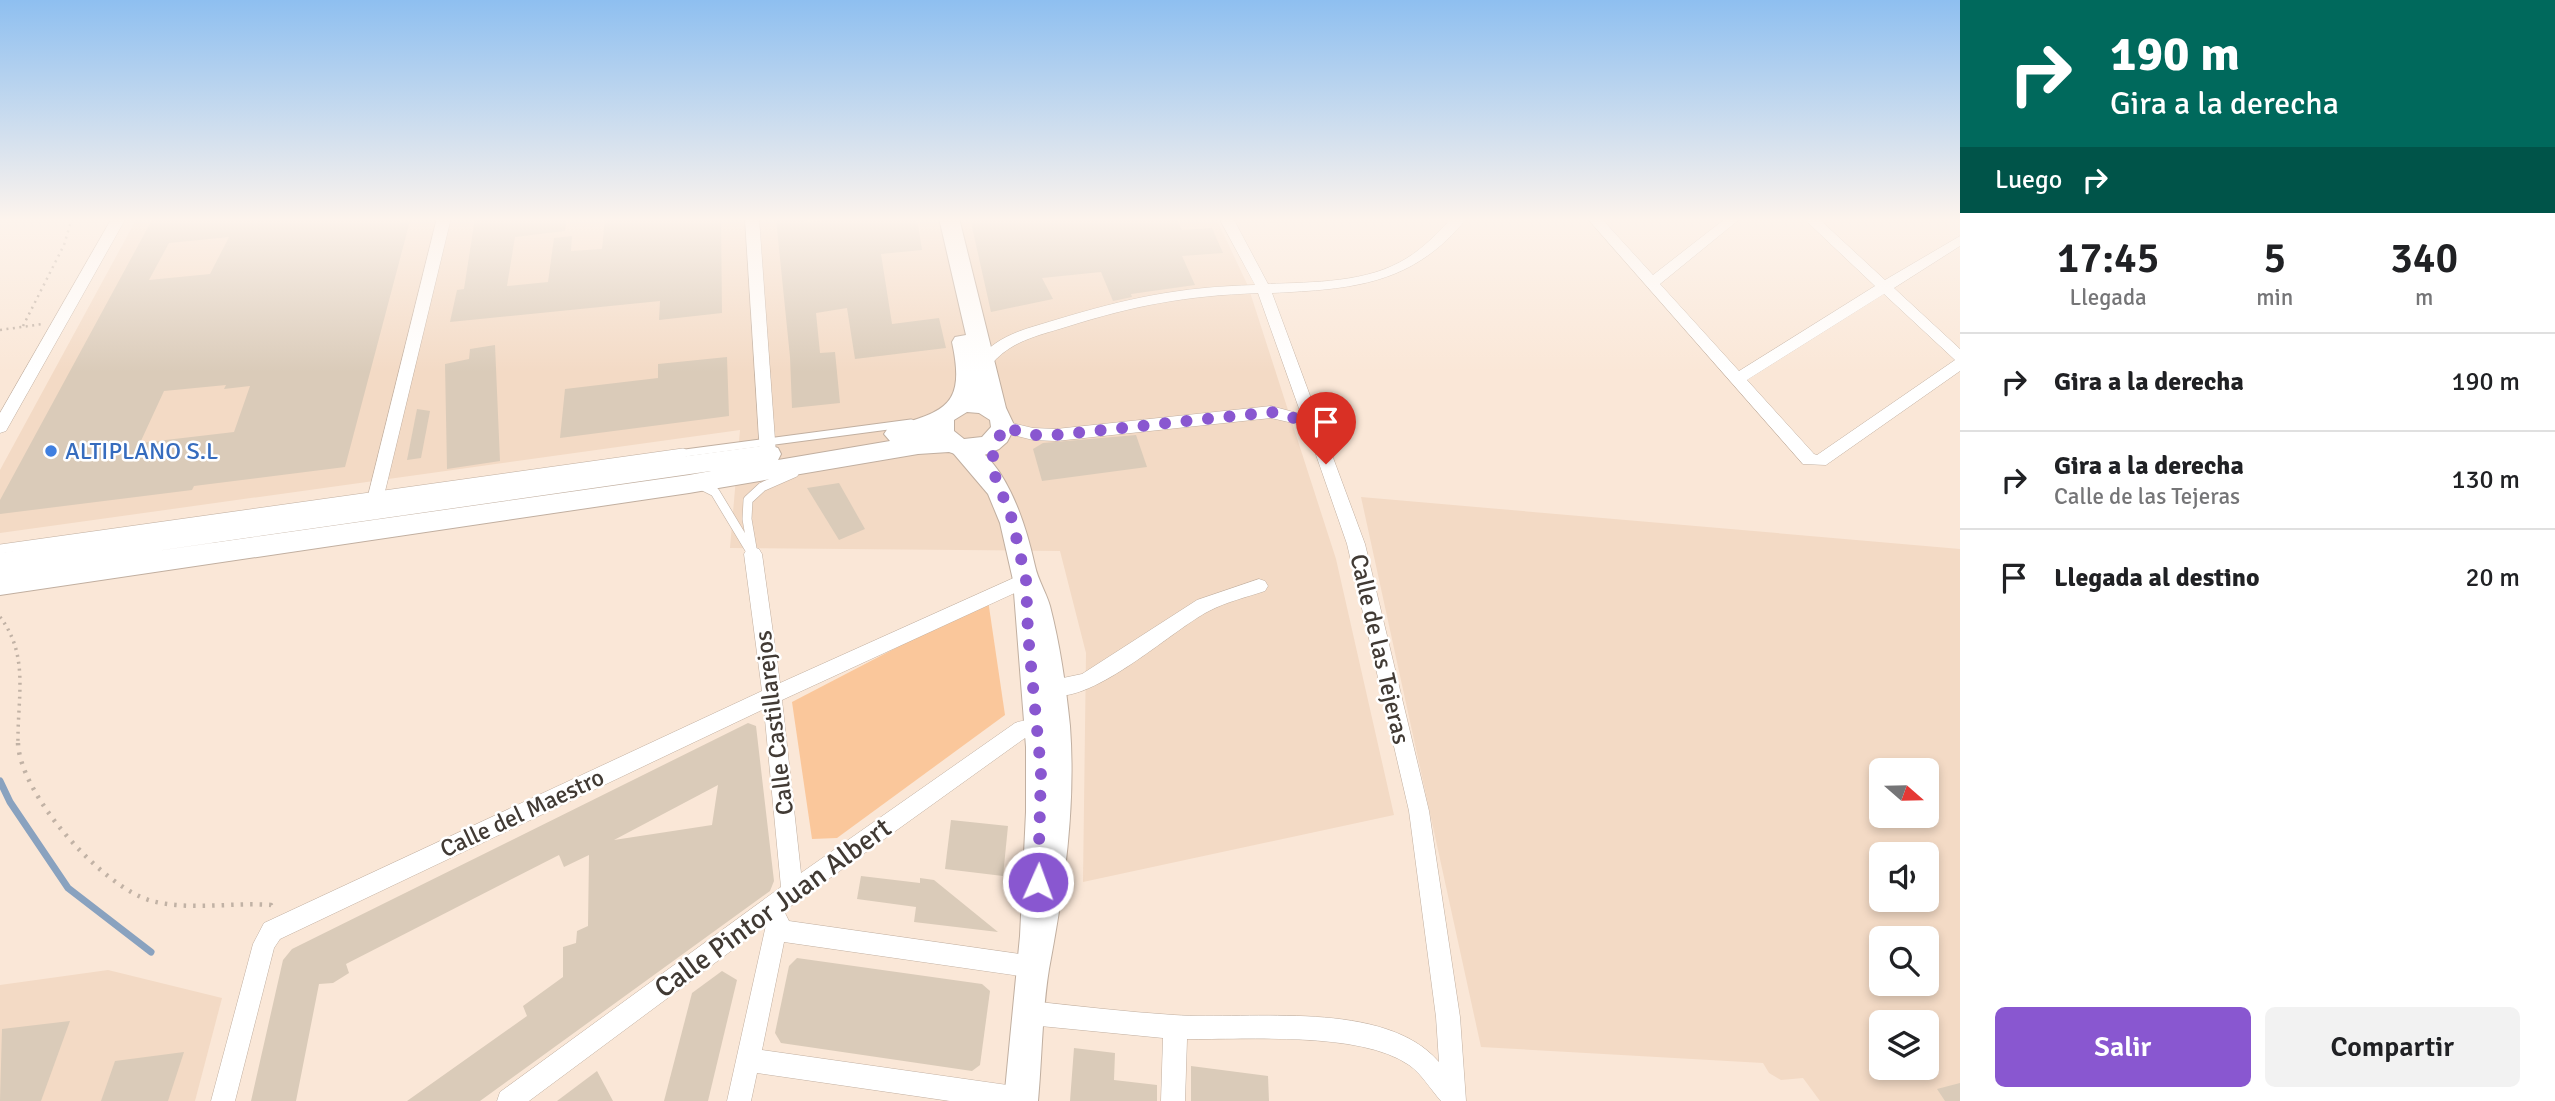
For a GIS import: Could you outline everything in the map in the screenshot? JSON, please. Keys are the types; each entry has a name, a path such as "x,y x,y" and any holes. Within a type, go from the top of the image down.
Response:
{"main road":[{"path":"0,564 374,502 920,429 950,411 968,392 970,373 946,269"},
{"path":"962,269 999,424 992,461 997,487"},
{"path":"950,411 977,404 999,424"},
{"path":"950,411 942,434 980,464 997,487 1012,519 1026,580 1028,634 1041,771 1034,967 1021,1100"},
{"path":"0,584 689,484 918,445 978,448 995,441 999,424"},
{"path":"1026,580 1033,590 1051,688 1058,748 1059,798 1048,895 1034,967"}],"street":[{"path":"0,427 89,269"},
{"path":"374,502 431,269"},
{"path":"756,269 768,448"},
{"name":"Calle de las Tejeras","path":"1254,269 1263,287 1356,544 1419,811 1448,1017 1454,1100"},
{"path":"985,362 1002,344 1093,313 1190,293 1315,285 1393,269"},
{"path":"1640,269 1809,460 1820,461 1960,364"},
{"path":"1652,283 1669,269"},
{"path":"1867,269 1960,357"},
{"path":"1737,379 1914,269"},
{"path":"999,424 1033,435 1056,435 1271,412 1310,422"},
{"name":"Calle Castillarejos","path":"739,1101 776,930 787,898 772,696 752,554"},
{"name":"Calle del Maestro","path":"272,931 1026,580"},
{"path":"1051,688 1086,682 1203,605 1259,586"},
{"name":"Calle Pintor Juan Albert","path":"509,1101 1022,729 1031,730 1039,738"},
{"path":"776,930 1034,967"},
{"path":"223,1101 264,944 272,931"},
{"path":"1030,1013 1175,1027 1351,1031 1384,1039 1419,1057 1454,1100"},
{"path":"1173,1101 1175,1027"},
{"path":"749,1060 1021,1100"}],"lane":[{"path":"374,502 376,515 403,518 494,505 524,506 561,496 742,469 760,464 768,448 791,460 806,460 918,445"},
{"path":"752,554 747,503 752,491 821,463"},
{"path":"689,484 709,487 715,492 752,554"},
{"path":"0,550 374,502"},
{"path":"0,578 92,564 127,565 172,552 340,528 365,519 374,502"}],"path":[{"path":"23,326 52,269"},
{"path":"0,330 58,323"},
{"path":"0,617 8,625 21,666 18,737 22,769 52,816 103,873 124,890 170,904 271,905 274,911 272,931"}],"shaded area":[{"path":"109,269 1240,269 1248,286 1336,559 1394,815 1083,882 1086,653 1060,551 730,548 740,430 0,533 0,470"},
{"path":"1361,497 1960,549 1960,1101 1820,1101 1803,1078 1781,1080 1769,1073 1763,1063 1481,1047"},
{"path":"988,600 1005,715 837,838 812,839 792,702"},
{"path":"108,970 222,998 195,1101 0,1101 0,985"}],"building":[{"path":"125,269 155,269 149,280 210,274 212,269 397,269 345,467 194,486 192,490 0,514 0,500","holes":["226,385 224,389 250,386 234,432 140,443 164,391"]},
{"path":"467,269 510,269 507,286 548,282 550,269 722,269 722,313 659,320 660,301 450,322 457,290 464,289"},
{"path":"781,269 883,269 892,324 939,318 946,348 855,359 847,308 816,313 820,353 835,352 840,403 792,408"},
{"path":"981,269 1188,269 1195,285 1131,294 1132,297 1113,301 1101,272 1042,278 1053,299 991,312"},
{"path":"495,345 500,461 447,469 445,364 469,359 470,349"},
{"path":"727,357 729,416 560,438 565,389 658,378 658,364"},
{"path":"417,409 430,411 421,458 407,460"},
{"path":"1136,435 1147,467 1042,481 1033,449 1043,443"},
{"path":"839,483 865,529 839,540 807,488"},
{"path":"748,723 756,726 774,881 770,891 480,1101 407,1101 527,1016 523,1006 563,977 563,947 576,943 577,931 588,926 589,855 564,867 559,855 346,964 349,973 333,983 319,984 296,1101 251,1101 283,960 292,949","holes":["718,785 712,825 614,840"]},
{"path":"951,820 1008,826 1003,876 945,869"},
{"path":"861,876 920,883 920,878 934,880 998,932 914,922 916,907 857,899"},
{"path":"797,958 982,984 990,991 980,1065 972,1071 781,1043 775,1033 789,966"},
{"path":"722,971 737,980 708,1101 664,1101 692,993"},
{"path":"70,1021 41,1101 0,1101 2,1029"},
{"path":"1074,1048 1115,1053 1114,1080 1157,1085 1157,1101 1070,1101"},
{"path":"184,1052 168,1101 101,1101 115,1061"},
{"path":"1191,1066 1268,1076 1269,1101 1191,1101"},
{"path":"597,1071 613,1101 557,1101"},
{"path":"1960,1083 1960,1101 1945,1101 1937,1089"}],"waterway":[{"path":"0,781 10,802 68,888 151,952"}],"place":[{"name":"ALTIPLANO S.L","path":"51,451"}],"route":[{"path":"1038,882 1041,771 1028,634 1026,580 1012,519 997,487 992,461 1003,427 1033,435 1056,435 1271,412 1310,422 1326,464"}]}
